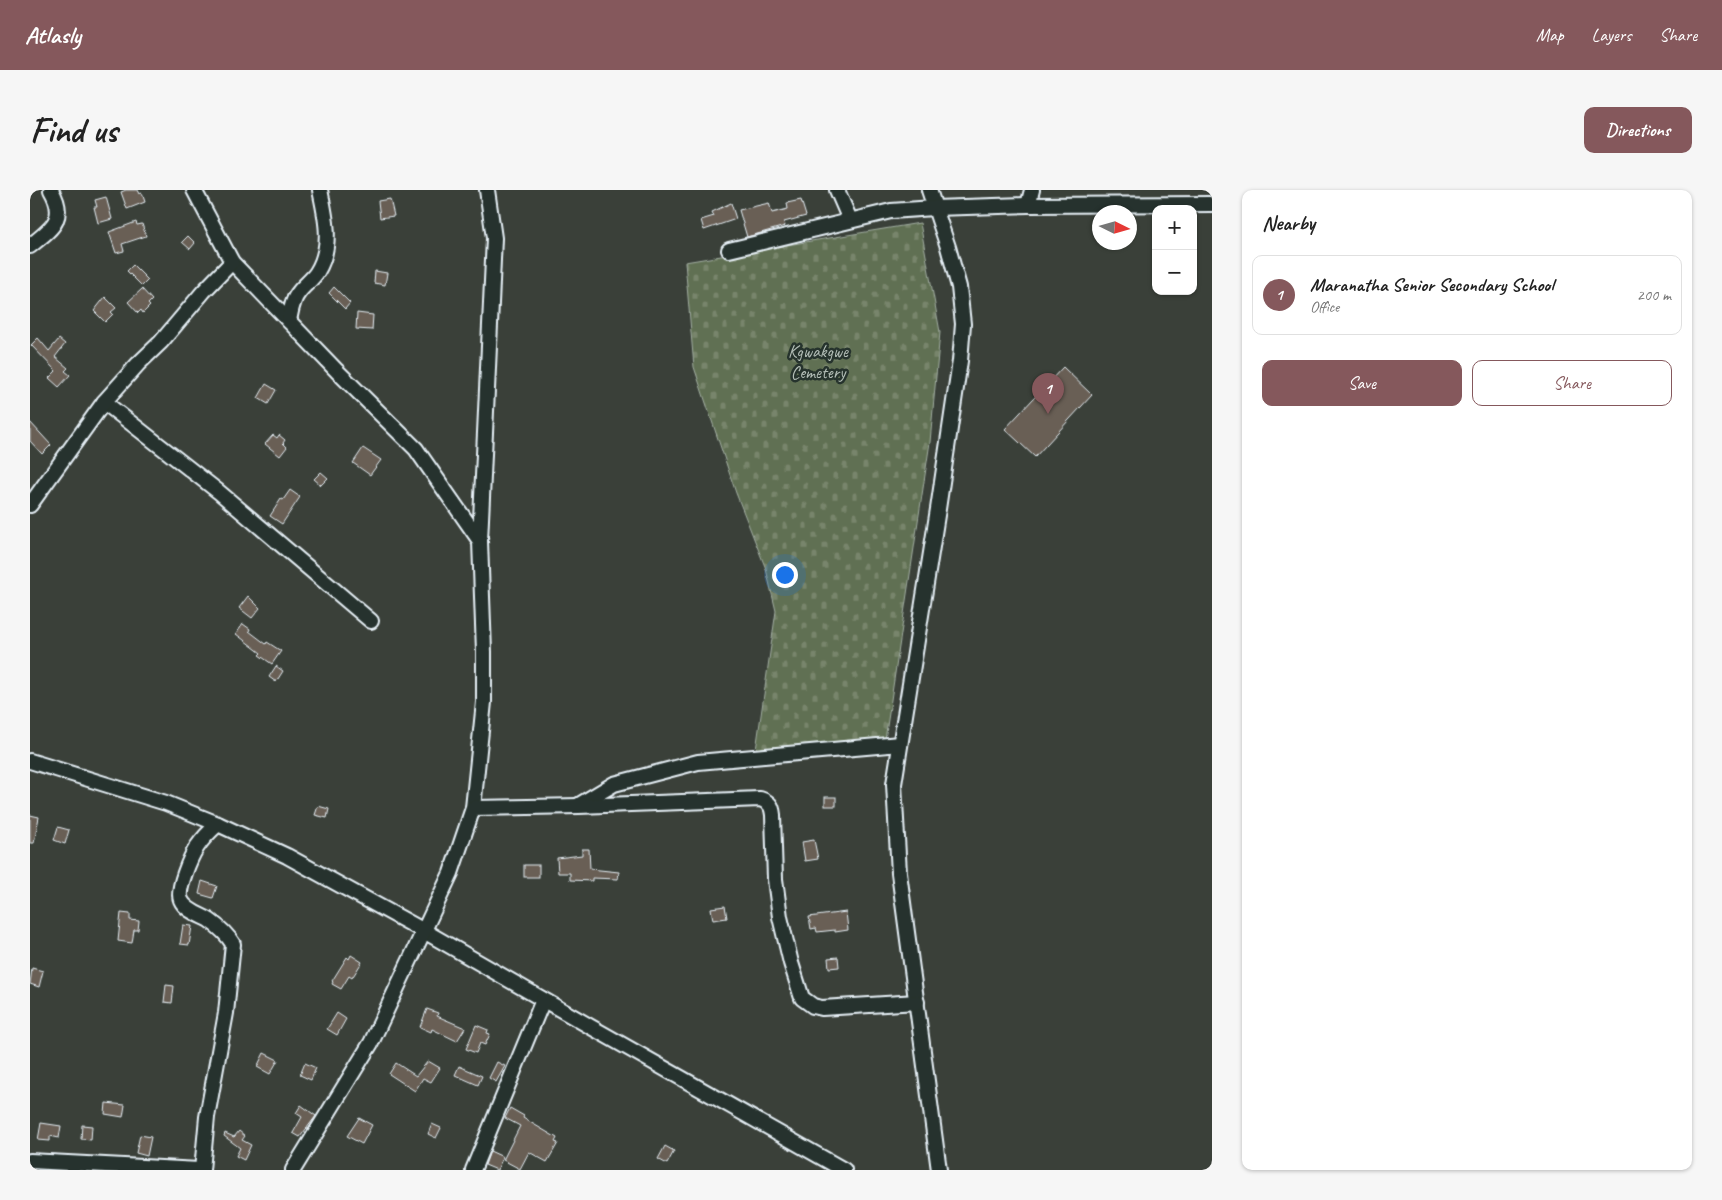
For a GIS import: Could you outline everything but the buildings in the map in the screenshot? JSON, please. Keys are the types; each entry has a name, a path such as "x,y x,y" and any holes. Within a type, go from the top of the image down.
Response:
{"street":[{"path":"30,246 54,226 58,217 59,209 52,190"},
{"path":"194,190 232,262 337,371 416,449 480,541"},
{"path":"289,321 298,293 316,274 323,261 326,249 326,218 320,190"},
{"path":"293,1170 371,1043 451,873 473,808 484,702 480,541 494,246 487,190"},
{"path":"837,190 850,220"},
{"path":"929,190 948,246 959,287 963,324 960,361 938,509 894,784 899,873 939,1170"},
{"path":"1028,205 1032,190"},
{"path":"729,250 891,211 1028,205 1134,197 1212,204"},
{"path":"30,505 45,487 104,402 138,364 161,342 204,291 232,262"},
{"path":"104,402 219,492 371,621"},
{"path":"579,806 614,784 698,762 900,744"},
{"path":"30,761 166,803 218,824 287,856 424,931 844,1170"},
{"path":"473,808 760,799 768,802 772,807 773,815 775,879 780,917 802,998 813,1006 822,1008 916,1002"},
{"path":"30,1161 201,1170 207,1117 226,1013 233,944 227,935 210,921 186,907 180,900 179,893 184,876 197,848 206,835 218,824"},
{"path":"473,1170 543,1000"}],"green space":[{"name":"Kgwakgwe Cemetery","path":"920,223 940,332 930,442 884,746 755,757 776,611 766,569 736,493 694,367 685,262"}],"place":[{"name":"Maranatha Senior Secondary School","path":"1048,414"}]}
